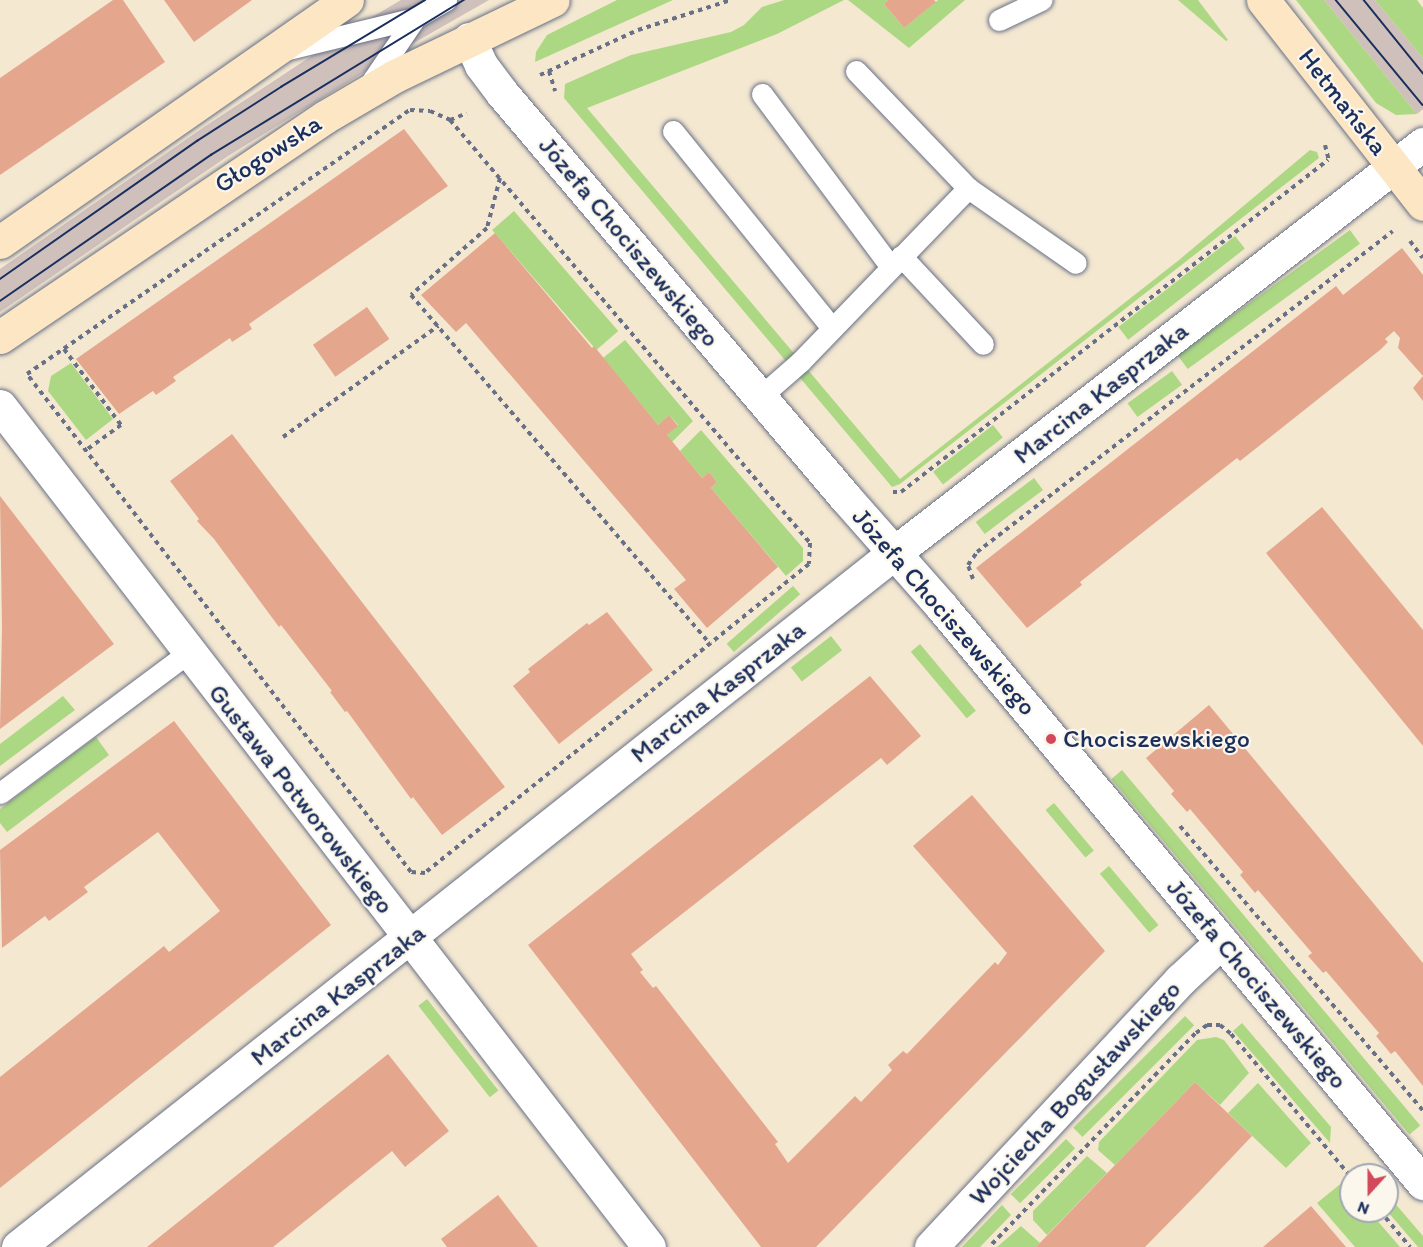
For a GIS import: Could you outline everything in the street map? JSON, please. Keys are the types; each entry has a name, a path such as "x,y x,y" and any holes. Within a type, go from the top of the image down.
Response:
{"street":[{"path":"0,242 348,0"},
{"name":"Głogowska","path":"0,337 280,145 362,94 469,39 553,0"},
{"name":"Hetmańska","path":"1263,0 1423,204"},
{"name":"Józefa Chociszewskiego","path":"469,39 481,65 502,93 894,553 1423,1183"},
{"name":"Marcina Kasprzaka","path":"18,1247 894,553 1423,144"},
{"name":"Gustawa Potworowskiego","path":"0,406 188,653 649,1247"},
{"name":"Wojciecha Bogusławskiego","path":"931,1247 1180,980 1221,942"}],"lane":[{"path":"273,52 415,18 446,0"},
{"path":"999,20 1041,0"},
{"path":"362,94 415,18"},
{"path":"856,70 968,188 1076,263"},
{"path":"762,94 896,261 983,344"},
{"path":"673,131 832,328"},
{"path":"760,397 800,362 968,188"},
{"path":"0,794 188,653"}],"path":[{"path":"531,79 638,30 731,0"},
{"path":"410,110 430,111 450,120 810,543 809,564 425,873 411,872 27,374 410,110"},
{"path":"450,120 467,113"},
{"path":"500,177 487,228 411,295 710,644"},
{"path":"981,589 973,580 968,565 978,552 1388,233 1402,231"},
{"path":"1409,240 1423,258"},
{"path":"284,437 438,326"},
{"path":"63,348 121,425 85,451"},
{"path":"1172,816 1423,1111"},
{"path":"989,1247 1196,1033 1207,1025 1220,1025 1231,1034 1339,1163"},
{"path":"1390,1223 1410,1247"}],"shaded area":[{"path":"401,0 489,0 384,60 228,156 0,312 0,269 204,127 357,26"},
{"path":"1324,0 1375,0 1423,58 1423,109 1417,114"}],"green space":[{"path":"617,0 673,0 535,62 536,52 547,35"},
{"path":"784,0 844,0 777,34 587,108 900,479 1179,260 1310,150 1317,152 1319,158 900,484 892,487 564,98 565,84 631,55 731,32 744,25 762,7"},
{"path":"848,0 888,0 884,4 904,28 938,0 965,0 909,48"},
{"path":"1178,0 1198,0 1228,40 1226,41"},
{"path":"1296,0 1324,0 1417,114 1396,115 1376,103"},
{"path":"1375,0 1417,0 1423,8 1423,58"},
{"path":"514,211 618,331 596,350 492,230"},
{"path":"1350,230 1360,244 1188,369 1178,355"},
{"path":"1235,236 1245,249 1128,340 1118,327"},
{"path":"625,340 693,421 672,442 667,435 678,425 669,415 658,425 603,358"},
{"path":"71,363 113,419 86,440 48,391 51,376"},
{"path":"1172,371 1182,385 1137,417 1128,403"},
{"path":"993,425 1003,438 943,484 933,472"},
{"path":"701,430 803,548 803,561 786,576 711,488 717,482 709,472 702,478 680,451"},
{"path":"1034,478 1043,490 985,534 976,522"},
{"path":"793,586 800,594 734,652 727,644"},
{"path":"831,636 842,650 802,682 791,667"},
{"path":"920,644 976,711 967,718 911,652"},
{"path":"63,696 75,710 0,766 0,744"},
{"path":"96,737 109,755 7,832 0,823 0,809"},
{"path":"1122,770 1420,1125 1410,1134 1111,779"},
{"path":"1054,803 1094,850 1085,858 1046,810"},
{"path":"1109,866 1158,925 1149,933 1100,874"},
{"path":"427,999 498,1090 490,1097 418,1006"},
{"path":"1185,1016 1194,1025 1082,1137 1073,1128"},
{"path":"1242,1023 1331,1127 1330,1143 1233,1031"},
{"path":"1216,1037 1224,1040 1249,1073 1220,1105 1195,1082 1115,1165 1098,1150 1099,1142 1197,1040"},
{"path":"1258,1083 1311,1143 1286,1168 1228,1113"},
{"path":"1066,1139 1075,1148 1020,1203 1011,1194"},
{"path":"1087,1156 1107,1173 1047,1235 1033,1220 1033,1211"},
{"path":"1339,1185 1339,1223 1379,1223 1400,1247 1355,1247 1317,1203"},
{"path":"1002,1205 1011,1215 980,1247 962,1247"},
{"path":"1399,1208 1423,1236 1423,1247 1418,1247 1397,1223"},
{"path":"1021,1226 1040,1243 1036,1247 997,1247"}],"building":[{"path":"113,0 123,0 165,62 0,175 0,78"},
{"path":"164,0 252,0 194,42"},
{"path":"888,0 934,0 936,2 904,28 884,4"},
{"path":"404,129 448,186 249,324 252,329 232,342 230,338 173,377 176,381 156,395 153,391 119,414 76,359"},
{"path":"495,233 592,348 594,346 658,425 669,415 678,426 667,435 702,478 709,472 717,482 711,488 778,567 707,628 674,589 686,580 466,323 456,332 421,295"},
{"path":"1402,248 1423,275 1423,376 1398,348 1400,338 1394,331 1385,339 1388,342 1380,350 1240,461 1237,458 1080,582 1082,585 1027,628 976,568 1336,286 1343,295"},
{"path":"367,307 389,339 335,377 313,345"},
{"path":"1423,376 1423,401 1413,388"},
{"path":"232,434 505,787 442,835 413,797 411,799 347,711 345,712 330,692 332,691 281,625 279,627 214,539 197,521 199,519 170,481"},
{"path":"0,496 114,644 0,729 2,628"},
{"path":"1322,507 1423,630 1423,746 1266,553"},
{"path":"607,612 653,670 559,744 513,686 530,672 528,669 587,623 589,625"},
{"path":"870,676 921,736 887,765 881,758 631,954 643,970 640,972 653,988 656,986 778,1142 775,1144 788,1163 855,1096 861,1102 892,1070 888,1065 903,1051 907,1054 995,962 998,965 1007,953 913,846 972,795 1105,951 816,1247 761,1247 528,945"},
{"path":"1209,705 1423,963 1423,1086 1395,1051 1391,1054 1376,1036 1379,1033 1326,971 1323,973 1308,956 1312,953 1258,890 1255,893 1240,875 1243,872 1190,809 1187,812 1171,794 1174,791 1146,758"},
{"path":"174,721 331,925 0,1188 0,1077 164,946 169,952 220,911 158,832 84,887 88,892 49,921 45,916 2,948 0,850"},
{"path":"388,1054 449,1131 405,1167 392,1151 273,1247 147,1247"},
{"path":"1195,1082 1252,1136 1199,1192 1145,1247 1036,1247"},
{"path":"498,1195 538,1247 447,1247 441,1239"},
{"path":"1311,1206 1346,1247 1263,1247"}],"tram line":[{"path":"0,279 197,141 425,0"},
{"path":"0,301 211,155 464,0"},
{"path":"1336,0 1423,105"},
{"path":"1364,0 1423,73"}],"place":[{"name":"Chociszewskiego","path":"1051,739"}]}
